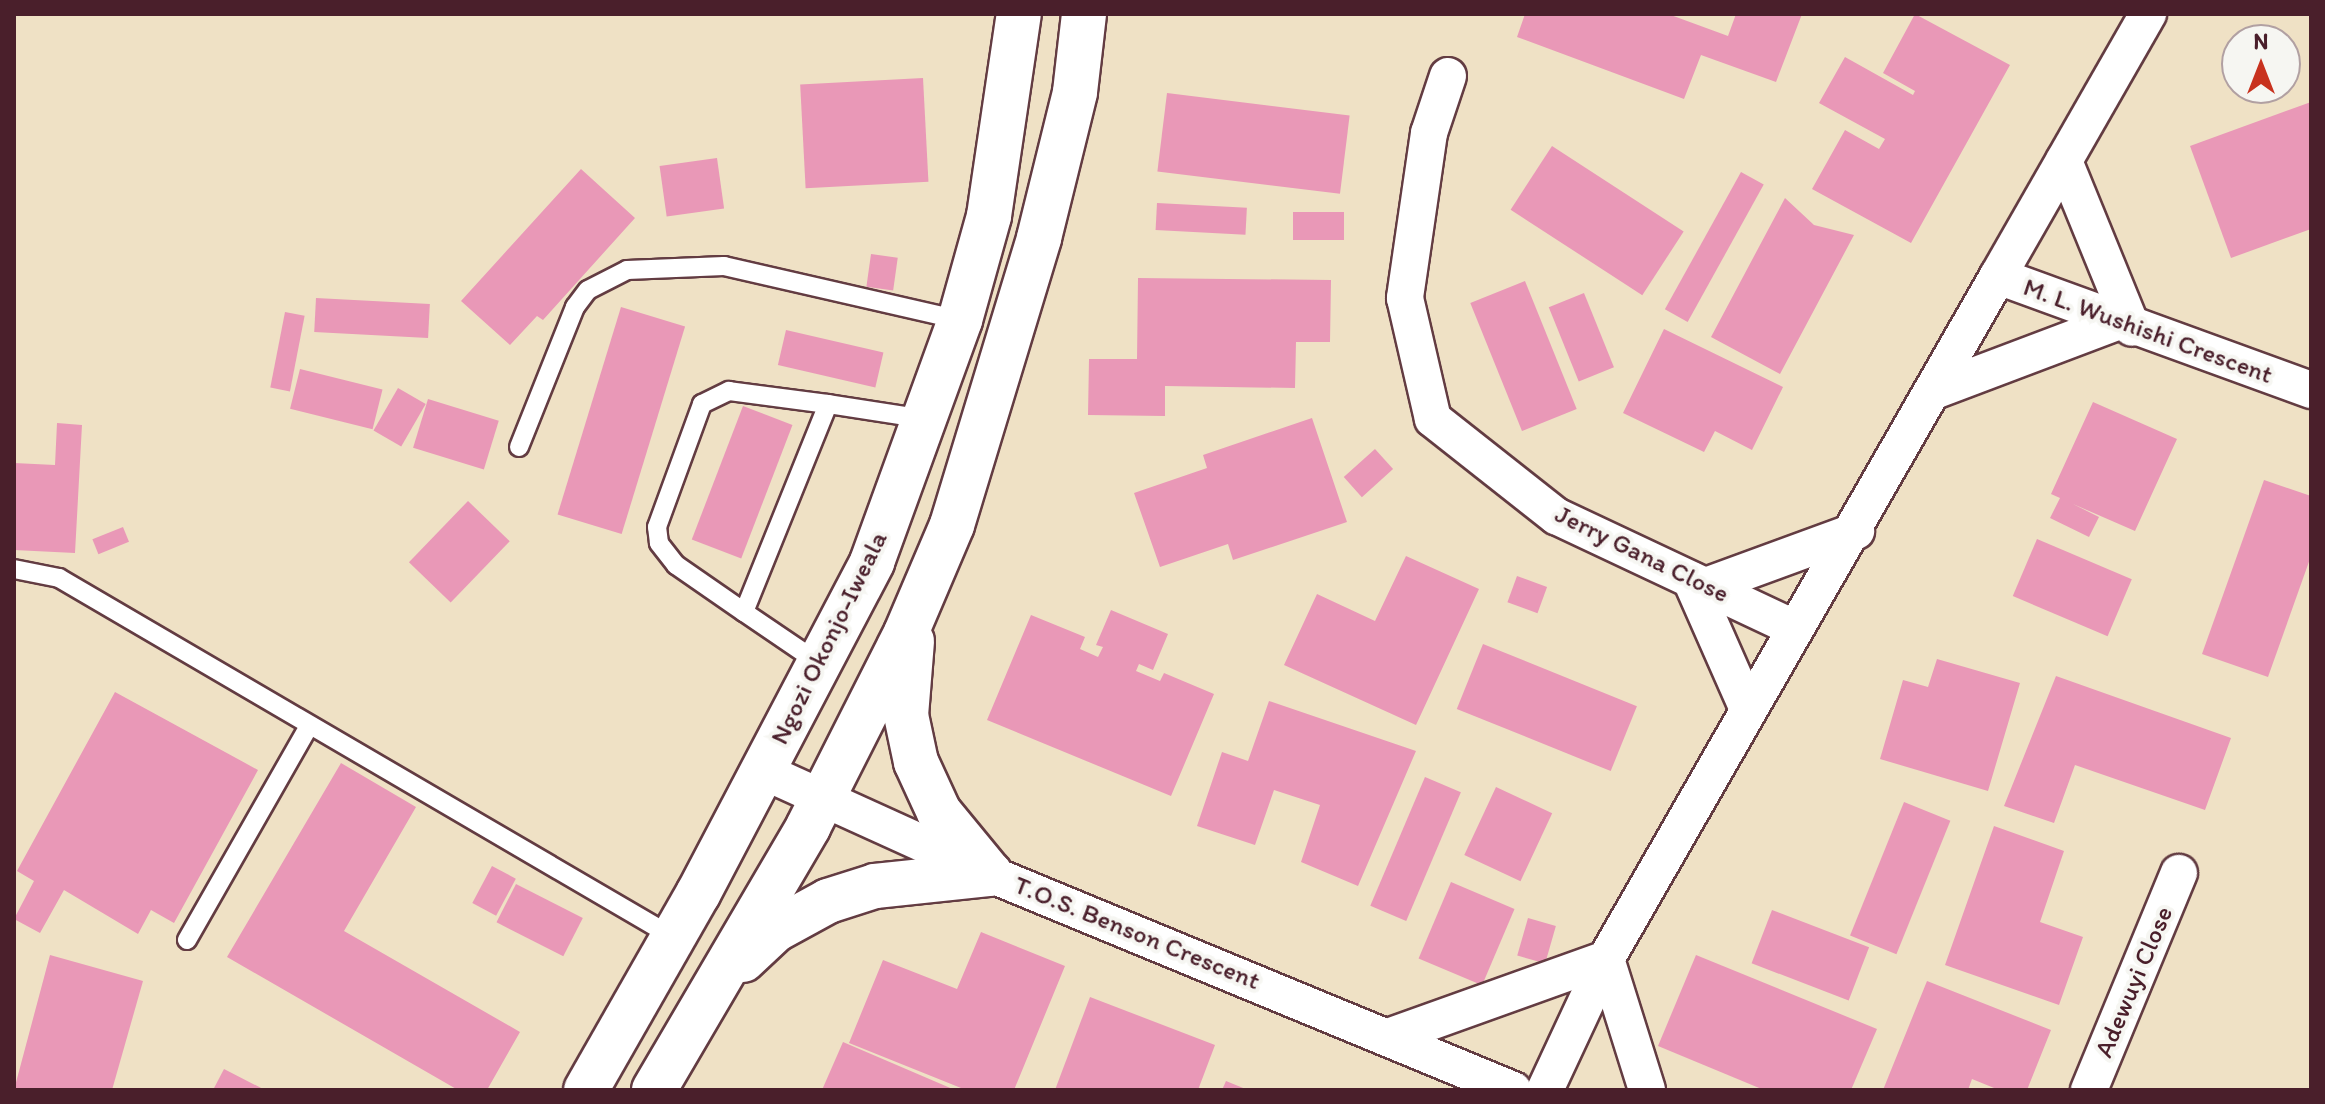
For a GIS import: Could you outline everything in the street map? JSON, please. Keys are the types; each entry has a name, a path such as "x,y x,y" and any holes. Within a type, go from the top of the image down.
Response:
{"street":[{"name":"Ngozi Okonjo-Iweala","path":"586,1090 763,771 872,562 960,320 989,216 1019,14"},
{"path":"654,1090 824,796 917,605 952,525 1039,238 1075,92 1084,14"},
{"name":"M. L. Wushishi Crescent","path":"2148,14 1998,276 2124,325 2311,390"},
{"name":"Jerry Gana Close","path":"1448,76 1429,133 1405,298 1433,419 1556,516 1794,628"},
{"path":"1934,391 2124,325 2064,161"},
{"path":"1545,1090 1606,959 1794,628 1856,531 1998,276"},
{"path":"1748,709 1699,583 1856,531"},
{"path":"917,605 906,715 916,762 939,812 990,874"},
{"name":"T.O.S. Benson Crescent","path":"763,771 824,796 990,874 1391,1036 1513,1090"},
{"name":"Adewuyi Close","path":"2089,1090 2179,873"},
{"path":"719,982 775,930 828,901 875,886 990,874"},
{"path":"1391,1036 1606,959"},
{"path":"1606,959 1647,1090"}],"lane":[{"path":"519,447 575,307 588,290 627,270 724,266 960,320"},
{"path":"819,663 676,565 659,543 657,527 702,404 729,391 925,419"},
{"path":"744,612 828,404"},
{"path":"14,569 59,578 673,937"},
{"path":"187,940 309,726"}],"building":[{"path":"1525,14 1668,14 1728,36 1736,14 1802,14 1776,82 1701,55 1684,99 1517,37"},
{"path":"1915,14 2010,65 1911,243 1812,189 1845,130 1879,149 1885,139 1819,103 1845,57 1913,95 1915,91 1883,73"},
{"path":"923,78 928,182 806,188 800,84"},
{"path":"1167,93 1350,115 1340,194 1157,171"},
{"path":"2311,102 2311,229 2231,258 2190,146"},
{"path":"1552,146 1684,232 1642,295 1511,210"},
{"path":"717,158 724,209 667,217 660,166"},
{"path":"581,169 635,218 543,320 537,316 510,345 461,301"},
{"path":"1741,172 1764,185 1688,322 1665,309"},
{"path":"1785,198 1814,225 1854,235 1780,374 1711,337"},
{"path":"1157,203 1247,208 1245,235 1156,230"},
{"path":"1293,212 1344,212 1344,240 1293,240"},
{"path":"871,254 898,258 893,290 866,287"},
{"path":"1138,278 1331,280 1330,342 1296,342 1295,388 1165,386 1165,416 1088,415 1089,359 1137,359"},
{"path":"1525,281 1577,409 1522,431 1470,303"},
{"path":"1584,293 1614,367 1579,381 1549,307"},
{"path":"316,298 430,304 428,338 314,332"},
{"path":"621,307 685,327 622,534 558,515"},
{"path":"285,312 305,316 290,391 270,388"},
{"path":"1664,329 1783,387 1752,450 1715,431 1704,452 1623,413"},
{"path":"786,330 883,352 875,388 778,365"},
{"path":"300,369 382,390 373,429 290,409"},
{"path":"398,388 426,404 401,446 374,430"},
{"path":"428,399 499,421 484,469 413,448"},
{"path":"2093,402 2177,439 2135,531 2073,504 2099,517 2089,537 2050,518 2060,498 2051,494"},
{"path":"743,406 792,425 741,558 692,540"},
{"path":"1312,418 1347,522 1233,560 1228,544 1160,567 1134,493 1207,468 1203,455"},
{"path":"57,423 82,425 75,553 14,550 14,463 55,465"},
{"path":"1375,449 1393,469 1362,497 1344,477"},
{"path":"2264,480 2311,496 2311,556 2268,677 2202,654"},
{"path":"468,501 510,541 451,602 409,562"},
{"path":"123,527 129,542 98,554 92,539"},
{"path":"2037,539 2132,579 2108,636 2013,596"},
{"path":"1406,556 1479,589 1416,725 1284,665 1317,594 1375,621"},
{"path":"1517,576 1547,587 1537,613 1507,602"},
{"path":"1111,610 1168,634 1153,670 1139,664 1136,671 1160,681 1164,673 1214,694 1171,796 987,720 1031,615 1085,637 1080,649 1098,657 1103,647 1096,645"},
{"path":"1483,644 1637,706 1611,771 1457,709"},
{"path":"1937,659 2020,683 1988,791 1880,759 1903,680 1928,687"},
{"path":"2056,676 2231,738 2205,810 2075,765 2054,823 2004,806"},
{"path":"115,692 258,770 174,923 151,910 138,934 64,890 40,933 14,919 34,881 17,871"},
{"path":"1269,701 1416,751 1358,886 1301,862 1320,805 1274,790 1255,845 1197,826 1222,752 1248,761"},
{"path":"341,763 416,807 344,931 520,1032 487,1090 458,1090 227,957"},
{"path":"1425,777 1461,792 1406,921 1370,906"},
{"path":"1496,787 1552,813 1520,881 1464,855"},
{"path":"1904,802 1950,821 1896,954 1850,936"},
{"path":"1994,826 2064,851 2040,922 2083,937 2059,1005 1945,965"},
{"path":"492,866 516,879 496,916 472,903"},
{"path":"1451,882 1515,909 1482,985 1419,958"},
{"path":"516,884 583,918 563,956 496,922"},
{"path":"1772,910 1869,947 1849,1000 1752,963"},
{"path":"1528,918 1556,926 1545,963 1517,955"},
{"path":"981,932 1065,966 1014,1090 966,1090 849,1043 883,960 957,989"},
{"path":"50,955 143,981 112,1090 14,1090"},
{"path":"1696,955 1877,1029 1851,1090 1764,1090 1658,1046"},
{"path":"1927,981 2051,1030 2027,1090 1999,1090 1972,1079 1968,1090 1883,1090"},
{"path":"1090,997 1215,1045 1198,1090 1055,1090"},
{"path":"843,1042 955,1090 822,1090"},
{"path":"224,1069 265,1090 213,1090"},
{"path":"1226,1081 1248,1090 1222,1090"}]}
